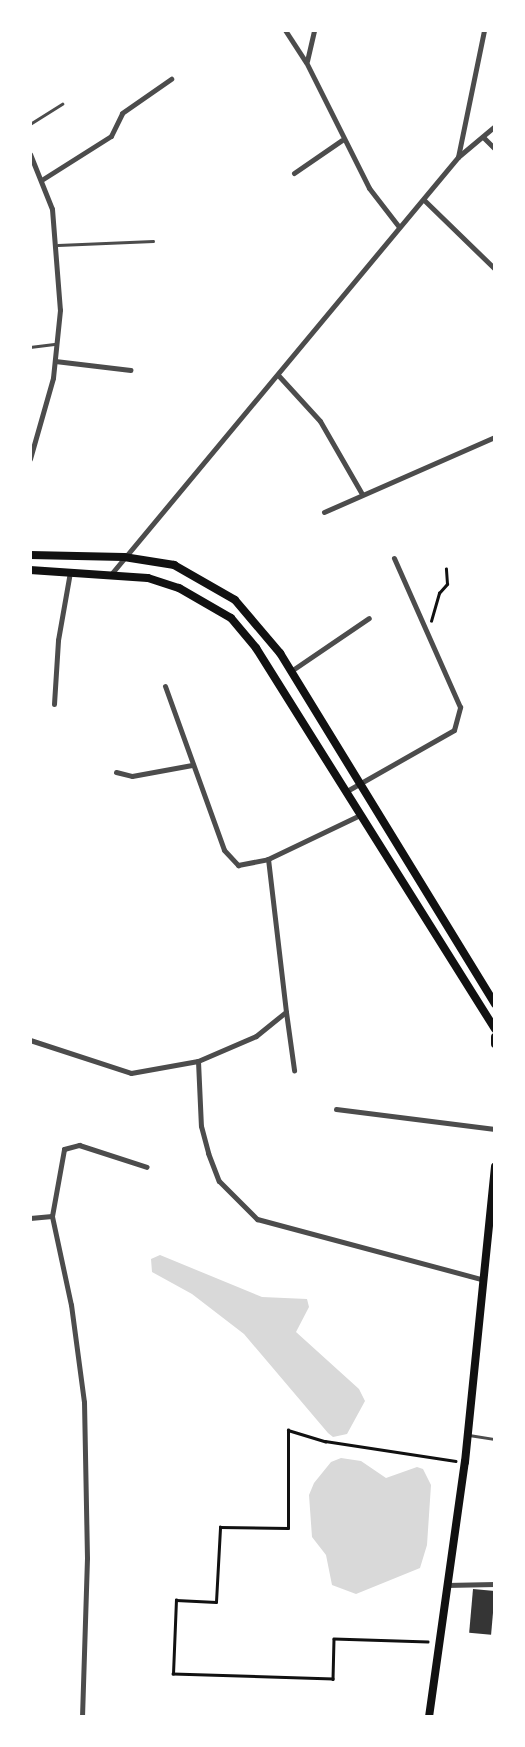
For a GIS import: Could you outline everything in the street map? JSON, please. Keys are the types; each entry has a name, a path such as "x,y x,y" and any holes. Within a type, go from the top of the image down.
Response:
{"main road":[{"path":"30,555 124,557 174,565 217,586 260,624 362,783 495,1004"},
{"path":"30,570 70,570 148,578 179,588 231,618 256,648 495,1029"},
{"path":"495,1037 495,1044"},
{"path":"429,1717 446,1585 466,1462 495,1167"}],"street":[{"path":"285,30 306,62 342,140 369,188 399,227"},
{"path":"306,62 313,30"},
{"path":"458,157 484,30"},
{"path":"43,180 111,136 122,113 171,79"},
{"path":"112,573 458,157 484,138 495,126"},
{"path":"484,138 495,149"},
{"path":"294,173 342,140"},
{"path":"30,154 43,180 58,245 55,361 30,459"},
{"path":"424,200 495,269"},
{"path":"55,361 130,370"},
{"path":"278,375 320,421 362,494"},
{"path":"324,512 495,437"},
{"path":"345,792 454,730 460,708 425,637 394,558"},
{"path":"54,704 58,640 70,570"},
{"path":"292,671 369,618"},
{"path":"165,685 192,765 231,862 246,865 268,859 360,815"},
{"path":"116,772 132,776 192,765"},
{"path":"268,859 294,1070"},
{"path":"30,1040 131,1073 198,1061 256,1036 286,1012"},
{"path":"198,1061 201,1126 208,1153 219,1181 257,1219 484,1280"},
{"path":"336,1109 495,1129"},
{"path":"82,1717 88,1558 84,1402 71,1305 52,1216 64,1149 79,1145 147,1167"},
{"path":"30,1218 52,1216"},
{"path":"446,1585 495,1584"}],"lane":[{"path":"30,124 62,104"},
{"path":"58,245 153,241"},
{"path":"30,347 56,344"},
{"path":"469,1434 495,1439"}],"path":[{"path":"425,637 439,593 447,584 446,569"},
{"path":"439,1643 334,1639 333,1679 173,1674 176,1600 216,1602 220,1527 288,1528 288,1430 325,1441 466,1462"}],"shaded area":[{"path":"160,1255 262,1297 307,1299 309,1307 296,1332 359,1389 365,1401 347,1434 333,1437 328,1433 244,1334 192,1294 152,1272 151,1259"},
{"path":"341,1458 361,1461 386,1478 417,1467 423,1469 431,1485 427,1545 420,1568 356,1594 332,1585 326,1555 312,1537 309,1495 314,1483 331,1462"}],"building":[{"path":"473,1589 495,1591 491,1635 469,1633"}]}
